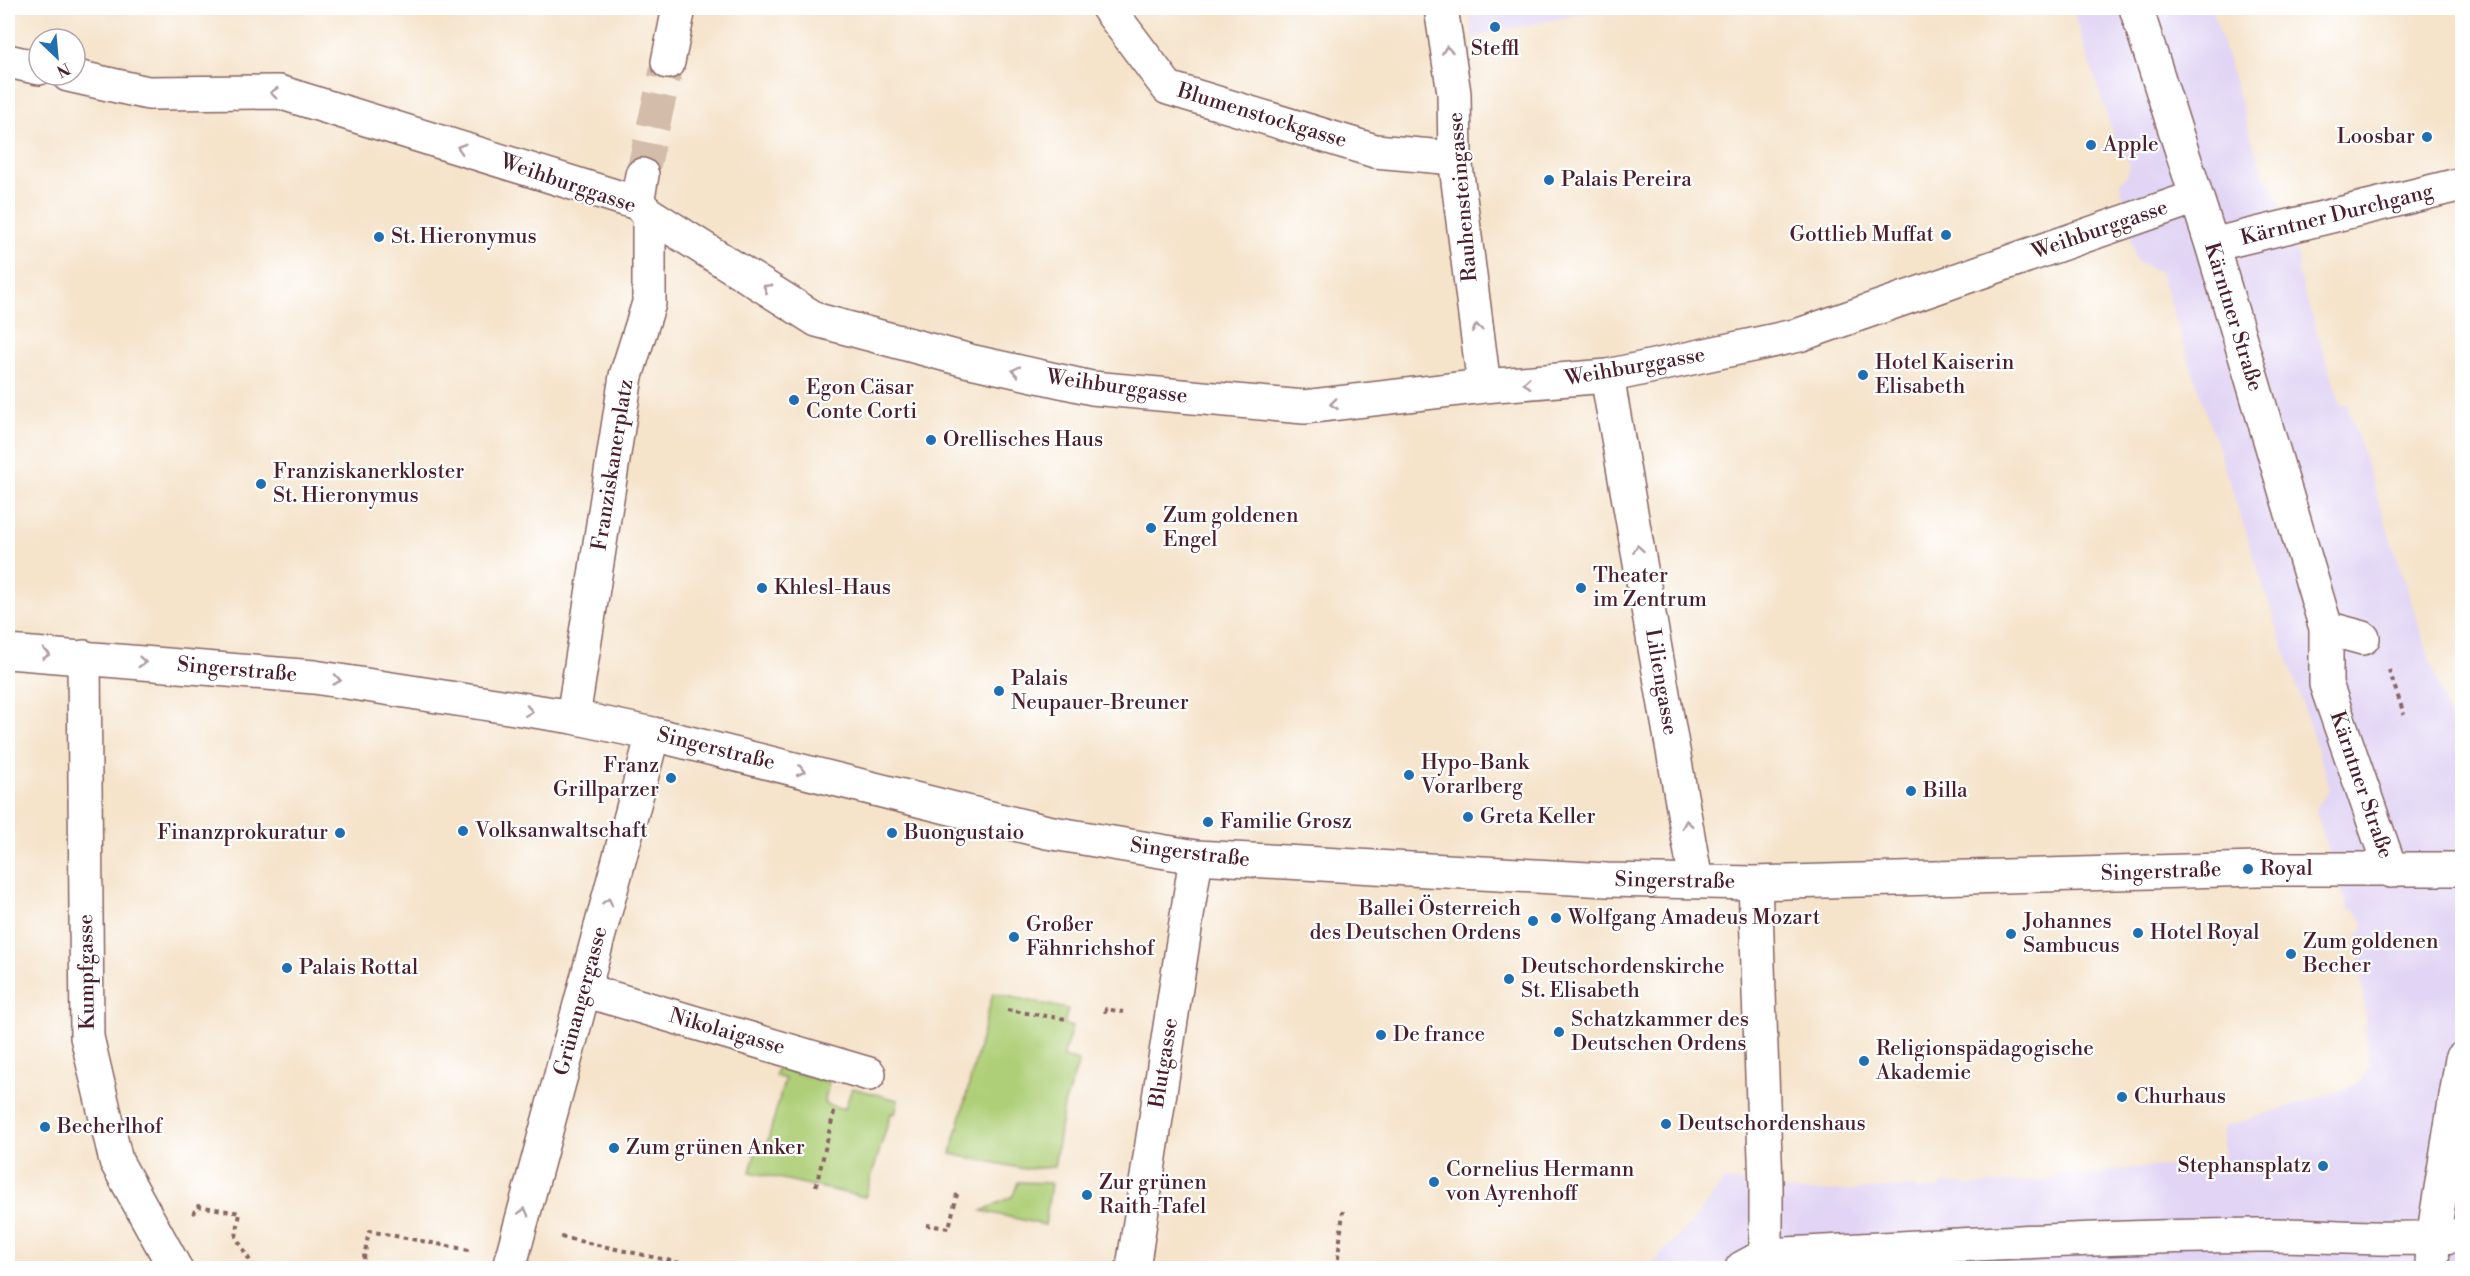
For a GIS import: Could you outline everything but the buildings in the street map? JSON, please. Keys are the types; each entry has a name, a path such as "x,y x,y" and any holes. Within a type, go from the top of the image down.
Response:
{"street":[{"path":"668,62 679,8"},
{"name":"Blumenstockgasse","path":"1108,8 1168,88 1375,151 1455,158"},
{"name":"Rauhensteingasse","path":"1441,8 1454,93 1455,158 1484,386"},
{"name":"Kärntner Straße","path":"2136,8 2212,245 2326,628 2326,684 2391,871"},
{"path":"8,61 27,65"},
{"name":"Weihburggasse","path":"87,79 148,93 279,92 643,197 817,320 970,361 1092,388 1304,407 1484,386 1607,376 1799,335 2196,197"},
{"name":"Kärntner Durchgang","path":"2212,245 2463,184"},
{"name":"Franziskanerplatz","path":"573,717 626,376 649,303 643,197"},
{"name":"Liliengasse","path":"1607,376 1696,882"},
{"path":"2326,628 2374,648"},
{"name":"Singerstraße","path":"8,652 314,677 573,717 653,734 1047,832 1197,857 1607,880 1755,883 2258,869 2391,871 2463,869"},
{"name":"Kumpfgasse","path":"84,657 87,1037 116,1161 175,1269"},
{"name":"Grünangergasse","path":"509,1269 653,734"},
{"name":"Blutgasse","path":"1133,1269 1197,857"},
{"path":"1755,883 1766,1185 1754,1262 1968,1244 2259,1235 2443,1247 2461,1068"},
{"name":"Nikolaigasse","path":"584,990 869,1074"}],"path":[{"path":"2374,648 2403,714"},
{"path":"1105,1012 1106,1009 1123,1012"},
{"path":"1007,1010 1066,1019"},
{"path":"816,1186 836,1107"},
{"path":"926,1225 949,1228 957,1194"},
{"path":"188,1220 198,1206 240,1213 236,1237 253,1266 268,1269"},
{"path":"1336,1269 1343,1211"},
{"path":"362,1269 369,1231 475,1251"},
{"path":"572,1239 703,1269"},
{"path":"852,1265 864,1269"}],"shaded area":[{"name":"Steffl","path":"1480,8 1609,8 1472,37 1470,17 1480,16"},
{"path":"2072,8 2212,8 2264,179 2267,178 2272,185 2299,259 2298,273 2341,405 2347,404 2462,758 2462,1268 1647,1268 1689,1226 1725,1180 1802,1192 1913,1187 1917,1190 1938,1188 1944,1184 1964,1183 1965,1186 2033,1181 2058,1179 2060,1175 2105,1174 2108,1170 2223,1162 2223,1127 2348,1088 2362,1079 2369,1066 2358,934 2363,930 2364,922 2356,911 2348,909 2315,809 2330,788 2160,272 2136,261 2120,182 2128,174 2130,164 2126,157 2119,153"}],"green space":[{"path":"993,993 1068,1009 1064,1024 1072,1027 1063,1057 1079,1061 1064,1105 1054,1167 1025,1169 951,1154"},
{"path":"777,1068 829,1082 824,1104 845,1109 852,1088 898,1100 895,1114 891,1113 865,1197 750,1172 758,1142 767,1143 785,1079 775,1076"},
{"path":"1018,1182 1051,1183 1045,1225 982,1211 1013,1196"}],"tunnel":[{"path":"642,175 668,62"}],"place":[{"name":"Steffl","path":"1495,27"},
{"name":"Loosbar","path":"2427,137"},
{"name":"Apple","path":"2091,145"},
{"name":"Palais Pereira","path":"1549,180"},
{"name":"Gottlieb Muffat","path":"1946,235"},
{"name":"St. Hieronymus","path":"379,237"},
{"name":"Hotel Kaiserin Elisabeth","path":"1863,375"},
{"name":"Egon Cäsar Conte Corti","path":"794,400"},
{"name":"Orellisches Haus","path":"931,440"},
{"name":"Franziskanerkloster St. Hieronymus","path":"261,484"},
{"name":"Zum goldenen Engel","path":"1151,528"},
{"name":"Khlesl-Haus","path":"762,588"},
{"name":"Theater im Zentrum","path":"1581,588"},
{"name":"Palais Neupauer-Breuner","path":"999,691"},
{"name":"Hypo-Bank Vorarlberg","path":"1409,775"},
{"name":"Franz Grillparzer","path":"671,778"},
{"name":"Billa","path":"1911,791"},
{"name":"Greta Keller","path":"1468,817"},
{"name":"Familie Grosz","path":"1208,822"},
{"name":"Volksanwaltschaft","path":"463,831"},
{"name":"Finanzprokuratur","path":"340,833"},
{"name":"Buongustaio","path":"892,833"},
{"name":"Royal","path":"2248,869"},
{"name":"Wolfgang Amadeus Mozart","path":"1556,918"},
{"name":"Ballei Österreich des Deutschen Ordens","path":"1533,921"},
{"name":"Hotel Royal","path":"2138,933"},
{"name":"Johannes Sambucus","path":"2011,934"},
{"name":"Großer Fähnrichshof","path":"1014,937"},
{"name":"Zum goldenen Becher","path":"2291,954"},
{"name":"Palais Rottal","path":"287,968"},
{"name":"Deutschordenskirche St. Elisabeth","path":"1509,979"},
{"name":"Schatzkammer des Deutschen Ordens","path":"1559,1032"},
{"name":"De france","path":"1381,1035"},
{"name":"Religionspädagogische Akademie","path":"1864,1061"},
{"name":"Churhaus","path":"2122,1097"},
{"name":"Deutschordenshaus","path":"1666,1124"},
{"name":"Becherlhof","path":"45,1127"},
{"name":"Zum grünen Anker","path":"614,1148"},
{"name":"Stephansplatz","path":"2323,1166"},
{"name":"Cornelius Hermann von Ayrenhoff","path":"1434,1182"},
{"name":"Zur grünen Raith-Tafel","path":"1087,1195"}]}
